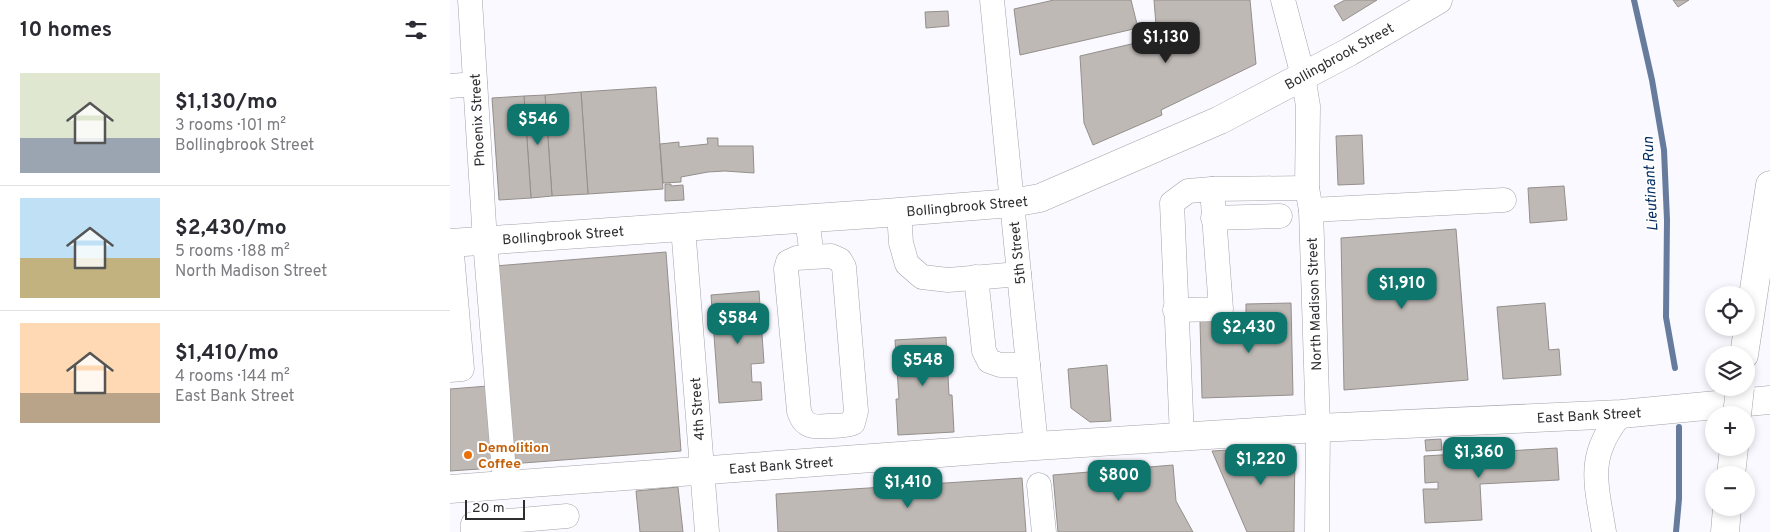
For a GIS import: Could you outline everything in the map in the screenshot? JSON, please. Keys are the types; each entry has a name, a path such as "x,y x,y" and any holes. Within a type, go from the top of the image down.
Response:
{"main road":[{"name":"Bollingbrook Street","path":"451,243 899,212 1012,203 1040,198 1220,120 1349,52 1438,0"},
{"path":"1745,346 1770,185"},
{"name":"East Bank Street","path":"450,488 1318,428 1621,414 1770,400"},
{"path":"1724,532 1726,516"}],"street":[{"name":"Phoenix Street","path":"470,0 484,240 505,484"},
{"name":"5th Street","path":"992,0 1036,446"},
{"name":"North Madison Street","path":"1283,0 1303,76 1308,106 1309,199 1318,428 1317,532"},
{"path":"450,86 475,84"},
{"path":"1176,310 1221,309 1212,189"},
{"path":"1182,437 1172,203 1188,191 1212,189 1309,199 1504,200"},
{"path":"899,212 901,243 907,264 922,277 948,280 1019,274"},
{"path":"1214,218 1280,216"},
{"path":"807,218 812,258"},
{"name":"4th Street","path":"683,227 707,532"},
{"path":"450,370 462,369 451,243"},
{"path":"831,256 840,260 844,267 856,411 853,423 846,426 812,427 802,420 799,411 786,269 788,262 797,258 812,258 831,256"},
{"path":"976,277 984,351 989,361 1000,365 1028,365"},
{"path":"1604,532 1596,483 1596,467 1600,447 1608,429 1621,414"},
{"path":"835,426 842,461"},
{"path":"473,532 473,524 568,524 565,480"},
{"path":"1039,484 1044,532"}],"building":[{"path":"1054,0 1131,0 1138,28 1020,55 1014,9"},
{"path":"1154,0 1250,0 1256,64 1161,110 1162,115 1093,145 1084,123 1080,56 1157,38"},
{"path":"1345,0 1377,0 1343,21 1334,6"},
{"path":"1673,0 1689,0 1678,7"},
{"path":"948,11 949,26 926,28 925,12"},
{"path":"656,87 663,189 588,194 581,92"},
{"path":"581,92 588,194 552,196 545,95"},
{"path":"545,95 552,196 531,198 524,96"},
{"path":"524,96 531,198 499,200 492,98"},
{"path":"1362,135 1364,184 1338,185 1336,136"},
{"path":"707,138 718,138 718,146 753,146 754,173 708,172 681,177 681,182 663,183 660,144 679,142 679,147 708,144"},
{"path":"665,184 671,184 671,186 683,185 684,200 665,201"},
{"path":"1564,186 1567,220 1530,223 1528,188"},
{"path":"1456,229 1468,380 1344,390 1341,238"},
{"path":"666,252 681,451 510,464 495,266"},
{"path":"759,291 764,363 751,364 752,382 761,382 762,400 719,403 711,295"},
{"path":"1291,303 1293,395 1202,398 1200,321 1246,320 1246,304"},
{"path":"1545,303 1549,350 1559,349 1561,375 1503,379 1497,307"},
{"path":"946,337 949,395 952,395 954,432 898,435 896,399 899,399 895,340"},
{"path":"1107,365 1111,421 1090,422 1071,408 1068,369"},
{"path":"488,386 494,468 450,471 450,389"},
{"path":"1441,439 1442,450 1426,451 1425,440"},
{"path":"1295,446 1294,532 1247,532 1212,451"},
{"path":"1557,448 1559,480 1480,484 1482,520 1425,523 1423,489 1438,489 1438,482 1425,483 1424,456"},
{"path":"1173,465 1176,501 1193,532 1058,532 1053,475"},
{"path":"1022,478 1026,532 778,532 776,494"},
{"path":"678,487 683,532 640,532 636,491"}],"waterway":[{"name":"Lieutinant Run","path":"1634,0 1652,80 1664,150 1667,220 1666,317 1675,368"},
{"name":"Lieutinant Run","path":"1676,532 1679,499 1679,427"}],"place":[{"name":"Demolition Coffee","path":"468,455"}]}
